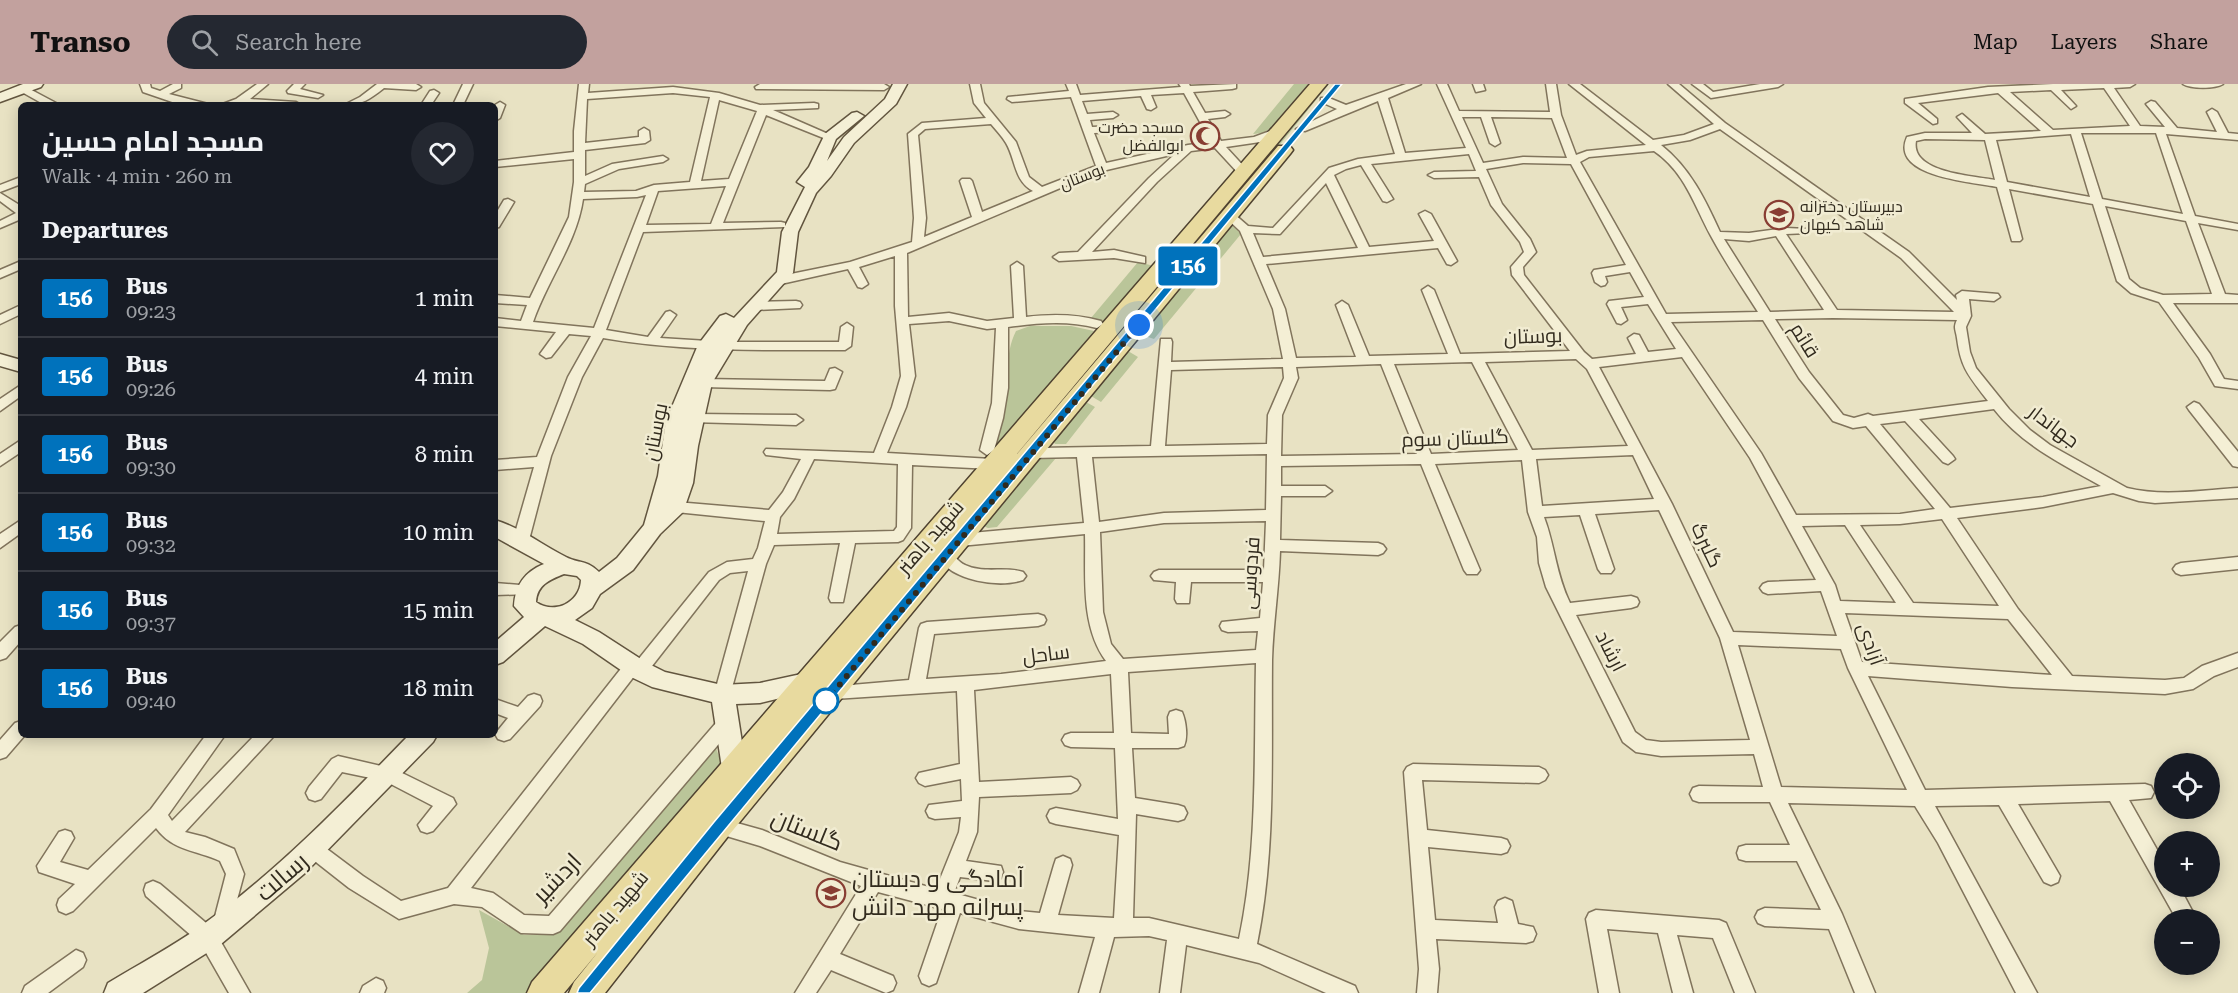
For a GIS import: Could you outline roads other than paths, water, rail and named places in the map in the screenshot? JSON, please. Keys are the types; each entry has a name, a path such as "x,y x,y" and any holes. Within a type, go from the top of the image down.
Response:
{"main road":[{"name":"شهید باهنر","path":"585,993 719,826 953,549 1024,445 1144,304 1243,172 1332,94"},
{"name":"شهید باهنر","path":"1144,304 1237,222 1290,130"},
{"name":"شهید باهنر","path":"543,993 806,683 990,457 1024,445"}],"street":[{"path":"145,84 147,90 181,102"},
{"path":"240,101 263,84"},
{"path":"300,84 292,91 318,95"},
{"path":"356,102 364,99 382,84 416,87"},
{"path":"459,102 468,84"},
{"path":"526,325 534,302 575,217 580,182 579,151 584,84"},
{"path":"975,84 979,102 1011,142 1024,178 1041,191"},
{"path":"1332,94 1382,96 1416,84"},
{"name":"گلبرگ","path":"1442,84 1497,206 1526,241 1530,252 1517,267 1518,275 1584,359 1637,450 1728,638 1774,793 1835,920 1864,993"},
{"name":"آزادی","path":"1551,84 1556,115 1567,148 1651,300 1756,456 1827,585 1856,668 1920,798 1944,837 2027,993"},
{"name":"قائم","path":"1574,84 1674,161 1696,192 1716,235 1766,316 1804,375 1839,418 1853,423 1998,404"},
{"path":"1673,84 1721,125 1905,255 1965,316"},
{"path":"1697,84 1711,95 1778,84"},
{"path":"1933,121 1910,101 1984,87 2000,90 2066,85 2130,84"},
{"path":"2188,84 2218,84"},
{"path":"716,225 734,182 759,108 760,85 890,85 891,101 849,140 826,173 809,191 790,232 785,273 781,280"},
{"name":"بوستان","path":"653,529 668,476 674,426 686,392 716,346 733,312 764,281 772,268 781,225 794,196 816,168 830,137 870,106 890,85"},
{"path":"0,98 30,86 49,102"},
{"path":"161,95 177,86"},
{"path":"1012,99 1074,92 1144,92 1185,87 1232,86"},
{"path":"2108,86 2137,129"},
{"path":"1185,87 1217,144 1243,172"},
{"path":"2053,87 2071,106"},
{"path":"582,97 696,88 715,96 759,108 830,137"},
{"path":"2000,90 2050,134"},
{"path":"1074,92 1102,168"},
{"path":"1144,92 1151,106"},
{"path":"428,102 434,93"},
{"path":"695,184 715,96"},
{"path":"1382,96 1401,157"},
{"path":"236,102 253,102"},
{"path":"2151,104 2174,131"},
{"path":"498,110 500,105"},
{"path":"759,108 814,106"},
{"path":"934,125 937,112"},
{"path":"2212,112 2224,135"},
{"path":"1203,116 1225,114"},
{"path":"1455,114 1556,115"},
{"path":"1485,114 1495,143"},
{"path":"1083,118 1113,115"},
{"path":"1962,117 1986,137 2004,184 2016,239"},
{"path":"918,245 920,218 912,145 913,134 922,126 993,121"},
{"path":"1434,175 1481,170 1523,160 1574,161 1587,154 1652,146 1701,135 1721,125"},
{"path":"1088,130 1119,129"},
{"path":"2238,136 2137,129 1986,137 1925,136 1911,139 1908,146 1913,159 1922,168 2238,226"},
{"name":"بوستان","path":"716,346 781,280 852,265 901,251 1041,191 1102,168 1188,148 1256,140 1290,130"},
{"path":"2160,130 2177,186 2193,218 2219,296"},
{"path":"498,164 645,140 645,131"},
{"path":"2075,131 2123,282 2149,299 2219,296 2238,298"},
{"path":"1083,254 1153,180 1188,148"},
{"path":"1237,222 1276,232 1292,218 1336,168 1401,157 1472,151"},
{"path":"580,182 616,166 663,159"},
{"path":"1365,162 1387,199"},
{"path":"1328,175 1365,251"},
{"path":"0,189 18,178"},
{"path":"578,196 637,194 654,189 734,182"},
{"path":"966,182 979,219"},
{"path":"654,189 599,333 575,377 542,462 521,540 534,602 636,668 660,680 722,695 760,693 806,683"},
{"path":"0,196 18,211"},
{"path":"498,219 508,201"},
{"path":"1425,214 1450,261"},
{"path":"0,225 18,215"},
{"name":"فردوسی","path":"1237,222 1258,261 1279,309 1288,347 1291,378 1275,415 1272,576 1264,656 1261,834 1253,918 1246,951"},
{"path":"640,229 716,225 781,225"},
{"path":"1716,235 1749,237 1804,231"},
{"path":"1779,232 1833,314"},
{"path":"1258,261 1441,244"},
{"path":"879,457 899,407 908,376 902,321 901,251"},
{"path":"1059,257 1114,254 1141,260"},
{"path":"852,265 862,284"},
{"path":"0,274 18,266"},
{"path":"1017,266 1020,321"},
{"path":"1601,282 1598,273 1632,268"},
{"path":"1428,290 1456,359"},
{"name":"جهاندار","path":"1994,297 1962,295 1965,316 1960,327 1964,352 1970,369 2025,433 2045,448 2123,492 2155,498 2238,493"},
{"path":"498,299 534,302"},
{"path":"1620,320 1613,304 1651,300"},
{"path":"2164,300 2205,357 2220,383 2238,385"},
{"path":"755,306 796,305"},
{"path":"1342,305 1365,362"},
{"path":"979,309 987,325"},
{"path":"0,320 18,311"},
{"path":"1662,318 1833,314 1965,316"},
{"path":"651,342 670,315"},
{"path":"902,321 949,317 987,325 1051,318 1083,320 1096,324"},
{"path":"498,322 599,333 651,342 716,346 845,346 847,327"},
{"path":"771,452 905,459 990,457 998,418 1003,373 1002,323"},
{"path":"546,354 565,330"},
{"path":"1634,338 1643,355"},
{"path":"1158,451 1166,342"},
{"name":"بوستان","path":"676,507 703,383 718,361 716,346"},
{"name":"بوستان","path":"1164,366 1477,358 1584,359 1685,352"},
{"path":"1477,358 1528,455"},
{"path":"0,360 18,365"},
{"path":"1386,361 1472,570"},
{"path":"703,383 830,386 835,372"},
{"path":"0,406 18,391"},
{"path":"2194,407 2238,462"},
{"path":"1906,415 1948,459"},
{"path":"695,419 796,420"},
{"path":"1868,420 1946,513 2012,613 2068,683"},
{"name":"گلستان سوم","path":"1024,445 1084,452 1158,451 1425,459 1637,450"},
{"path":"0,461 18,447"},
{"path":"1084,452 1092,528 1095,612 1104,646 1119,666 1128,829 1115,928 1089,993"},
{"path":"734,768 729,722 722,695 773,516 789,495 810,454"},
{"name":"ارشاد","path":"1528,455 1535,512 1544,537 1547,563 1552,579 1629,737 1642,747 1661,749 1759,747"},
{"path":"768,540 898,536 904,528 905,459"},
{"path":"498,465 542,462"},
{"path":"1792,521 1900,519 2043,502 2104,491 2112,487"},
{"path":"1275,491 1325,491"},
{"path":"1535,512 1665,504"},
{"path":"498,590 534,602 561,616 588,597 625,564 653,529 676,507 773,516"},
{"path":"1586,509 1606,569"},
{"path":"1018,576 987,576 960,570 953,549 1164,518 1274,515"},
{"path":"1849,520 1909,609"},
{"path":"2,540 18,527"},
{"path":"498,529 573,568 590,573 588,597 591,638"},
{"path":"2,540 18,539"},
{"path":"837,598 848,539"},
{"path":"1273,545 1378,549"},
{"path":"2181,569 2238,563"},
{"path":"498,651 534,602 552,569 625,564"},
{"path":"454,895 636,668 714,576 727,568 758,564"},
{"path":"1159,576 1272,576"},
{"path":"1183,599 1184,576"},
{"path":"1767,588 1827,585"},
{"path":"1566,610 1631,602"},
{"path":"1836,607 2012,613"},
{"path":"916,686 927,628 1038,620"},
{"path":"1228,626 1267,624"},
{"path":"0,653 18,635"},
{"path":"1728,638 1849,644"},
{"name":"ساحل","path":"834,692 965,683 1119,666 1264,656"},
{"path":"1856,668 2012,680 2165,687 2187,684 2208,671 2238,660"},
{"path":"929,976 948,900 953,868 968,832 971,799 965,683"},
{"path":"504,734 534,700"},
{"path":"498,707 519,715"},
{"path":"1071,740 1178,741 1176,717"},
{"name":"اردشیر","path":"313,849 356,882 399,910 454,895 486,899 521,924 553,925 729,722"},
{"path":"0,752 18,731"},
{"path":"66,905 157,815 214,738"},
{"path":"171,834 263,738"},
{"name":"رسالت","path":"118,993 215,932 280,880 422,738"},
{"path":"315,793 338,764 388,774 447,804 427,825"},
{"path":"925,778 970,770"},
{"path":"1426,993 1429,969 1413,772 1539,775"},
{"path":"935,811 971,799 1071,785"},
{"path":"1699,794 1774,793 1829,797 1920,798 2145,792"},
{"path":"2115,793 2154,861"},
{"path":"2004,796 2051,876"},
{"path":"1126,804 1178,813"},
{"path":"157,815 171,834 187,842 205,845 227,855 236,874 215,932"},
{"path":"1056,816 1128,829"},
{"name":"گلستان","path":"719,826 762,838 837,870 874,882 1019,920 1089,928 1149,927 1261,954 1348,993"},
{"path":"65,838 46,866 91,880"},
{"path":"1419,838 1501,846"},
{"path":"1746,853 1804,853"},
{"path":"1047,922 1063,865"},
{"path":"953,868 994,872"},
{"path":"805,993 874,882"},
{"path":"153,890 215,932 236,991"},
{"path":"1426,929 1518,934 1505,907"},
{"path":"1765,917 1835,920"},
{"path":"1609,993 1596,919 1719,928 1745,993"},
{"path":"1665,924 1683,993"},
{"path":"1170,993 1177,935"},
{"path":"828,959 886,983"},
{"path":"32,993 76,960"}],"place":[{"name":"مسجد حضرت ابوالفضل","path":"1205,136"},
{"name":"دبیرستان دخترانه شاهد کیهان","path":"1779,215"},
{"name":"آمادگی و دبستان پسرانه مهد دانش","path":"831,893"}]}
